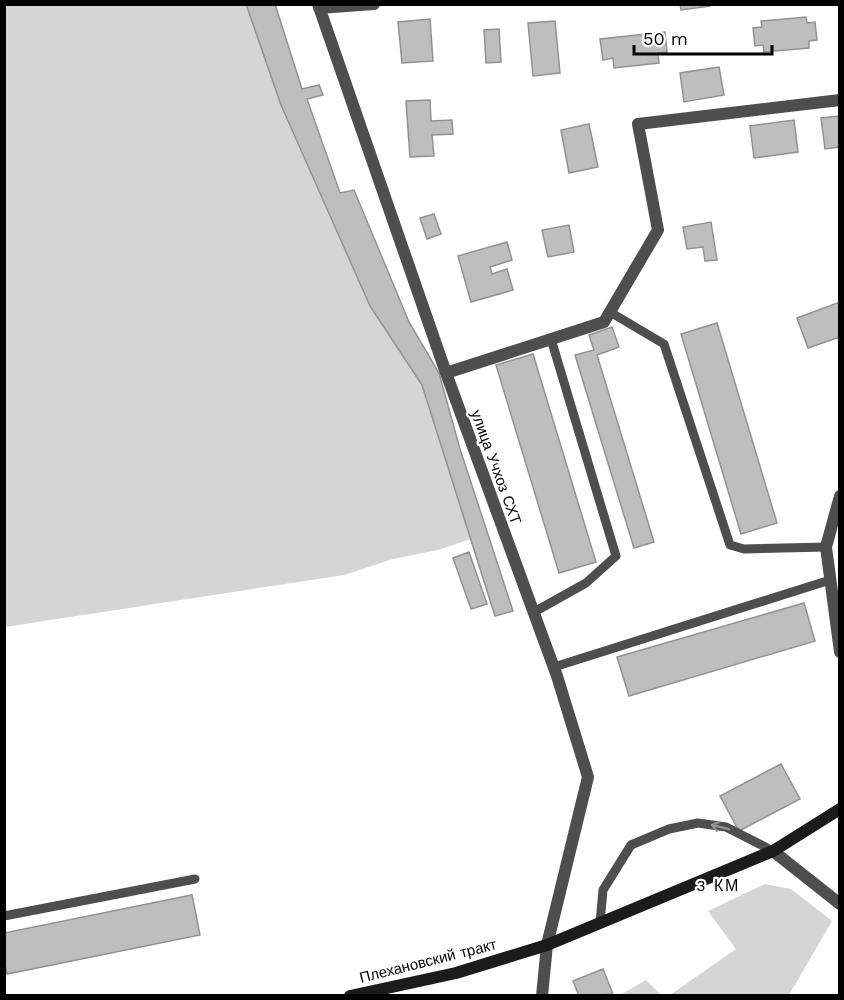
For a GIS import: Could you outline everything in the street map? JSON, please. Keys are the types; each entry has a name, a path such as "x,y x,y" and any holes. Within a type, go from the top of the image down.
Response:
{"street":[{"path":"319,6 374,4"},
{"name":"улица Учхоз СХТ","path":"319,6 446,373 554,667 588,777 547,945"},
{"path":"446,373 604,322 658,230 638,124 840,100"},
{"path":"839,497 826,547 840,652"},
{"name":"Плехановский тракт","path":"350,996 456,973 547,945 773,851 840,809"},
{"path":"773,851 840,904"},
{"path":"542,996 547,945"}],"lane":[{"path":"610,312 664,344 730,545 744,549 826,547"},
{"path":"534,612 586,583 616,556 551,339"},
{"path":"554,667 830,580"},
{"path":"600,923 603,890 631,845 669,829 698,823 726,827 773,851"},
{"path":"4,916 195,879"}],"shaded area":[{"path":"4,5 246,5 281,105 370,306 422,385 471,539 438,550 393,559 344,575 5,627"},
{"path":"765,884 791,889 832,921 789,995 670,995 736,949 708,911"},
{"path":"646,980 661,995 620,995"}],"building":[{"path":"246,4 275,4 302,89 319,85 323,95 307,99 340,193 354,190 409,322 439,373 460,449 513,611 495,616 422,385 370,306 281,105"},
{"path":"680,4 710,4 710,6 681,10"},
{"path":"806,17 807,23 815,22 817,40 809,41 809,48 764,52 763,45 755,46 753,28 762,27 761,21"},
{"path":"430,19 433,61 402,63 398,22"},
{"path":"555,21 560,73 533,76 528,23"},
{"path":"499,29 501,62 486,63 484,30"},
{"path":"665,32 667,52 658,53 659,63 614,68 613,58 603,60 600,39"},
{"path":"719,67 724,95 684,102 680,73"},
{"path":"430,100 431,121 452,120 453,134 432,135 434,156 410,157 406,101"},
{"path":"840,116 840,147 825,149 821,118"},
{"path":"794,120 798,152 754,158 750,126"},
{"path":"589,124 598,167 569,173 561,130"},
{"path":"434,214 441,234 427,239 420,218"},
{"path":"711,222 717,260 705,261 703,247 687,249 683,227"},
{"path":"569,225 574,252 548,257 542,230"},
{"path":"507,242 512,260 490,267 492,274 507,269 513,290 471,302 458,256"},
{"path":"840,302 840,337 808,348 797,318"},
{"path":"717,323 777,523 741,534 681,334"},
{"path":"612,327 619,347 597,355 654,542 634,548 575,355 594,350 589,335"},
{"path":"533,354 596,562 559,573 496,365"},
{"path":"469,552 487,604 471,609 453,558"},
{"path":"804,603 815,641 629,696 617,657"},
{"path":"781,764 800,799 739,831 720,796"},
{"path":"192,895 200,935 7,974 4,959 4,933"},
{"path":"603,969 613,994 579,996 573,981"}],"district":[{"name":"3 КМ","path":"718,885"}]}
